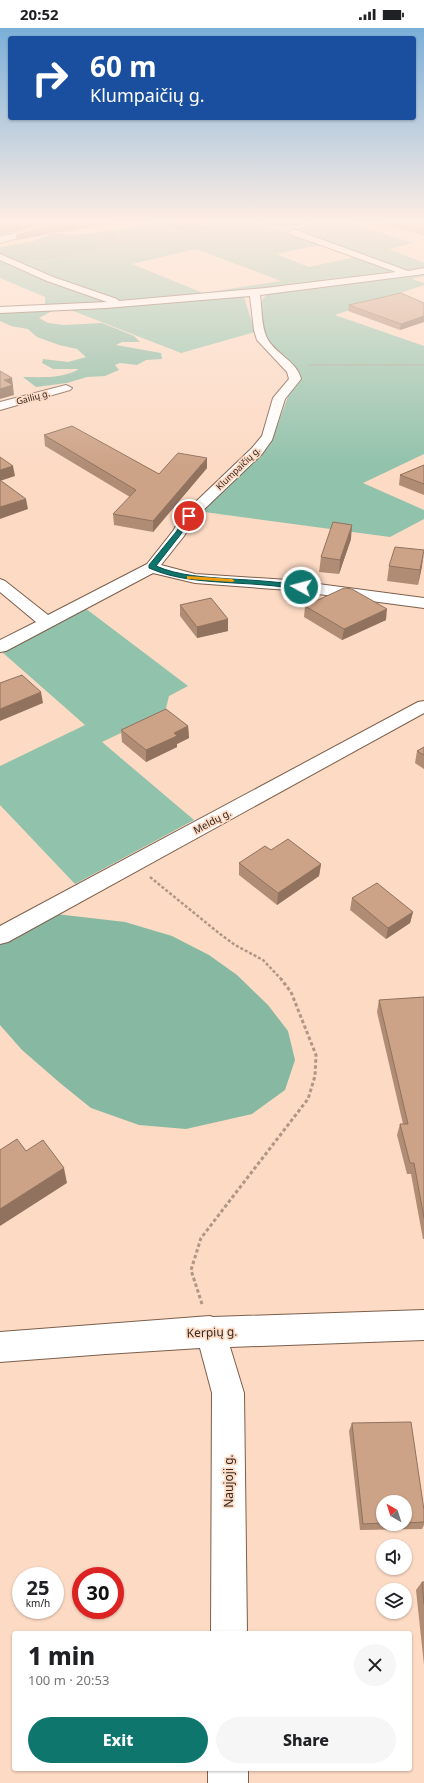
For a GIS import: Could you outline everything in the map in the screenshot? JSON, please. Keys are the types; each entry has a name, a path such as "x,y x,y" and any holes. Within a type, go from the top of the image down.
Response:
{"street":[{"path":"0,310 142,303"},
{"name":"Klumpaičių g.","path":"0,647 152,566 179,533 194,511 257,451 268,437 279,398 295,379 294,374 283,361 262,340 259,330 256,303"},
{"name":"Gailių g.","path":"0,406 66,388"},
{"path":"152,566 167,573 189,578 270,583 424,603"},
{"path":"0,584 47,623"},
{"name":"Meldų g.","path":"0,936 424,706"},
{"name":"Kerpių g.","path":"0,1347 81,1338 424,1325"},
{"name":"Naujoji g.","path":"210,1332 228,1393 229,1631"},
{"path":"228,1771 228,1783"}],"path":[{"path":"283,361 325,365 424,365"},
{"path":"133,864 220,934 263,960 273,970 291,992 316,1055 315,1076 308,1098 201,1238 191,1270 210,1332"}],"green space":[{"path":"45,303 91,303 45,306"},
{"path":"157,303 246,303 255,332 181,353 68,309"},
{"path":"262,303 371,303 335,315 424,346 424,454 363,483 424,510 424,519 390,537 197,511 260,455 272,440 297,372 268,341 264,333 260,307"},
{"path":"54,310 39,318 48,323 64,325 102,323 134,336 140,342 122,342 116,345 161,353 162,359 146,360 137,365 120,363 115,365 119,370 105,376 87,377 67,383 36,387 23,377 59,376 79,369 53,369 42,363 43,359 68,362 86,357 77,349 59,345 37,337 28,329 11,326 0,321 0,312"},
{"path":"85,608 188,686 169,696 165,712 102,742 194,820 75,884 0,805 0,766 85,725 2,652"},
{"path":"56,914 125,922 172,936 209,955 237,975 268,1005 288,1031 295,1060 285,1090 252,1114 186,1129 139,1125 91,1108 22,1050 0,1025 0,945"}],"building":[{"path":"358,303 424,303 424,316 401,324 349,305"},
{"path":"0,371 12,378 4,380 13,385 0,389"},
{"path":"72,426 159,474 178,453 207,458 153,521 113,514 136,490 44,435"},
{"path":"0,457 13,466 0,470"},
{"path":"424,465 424,484 400,475"},
{"path":"0,480 26,499 0,507"},
{"path":"333,522 352,525 340,560 321,557"},
{"path":"395,547 424,550 420,570 389,566"},
{"path":"344,588 352,589 387,609 344,629 305,606"},
{"path":"211,598 228,619 197,627 180,605"},
{"path":"22,675 41,692 0,709 0,683"},
{"path":"166,709 188,726 174,733 177,736 146,750 121,730"},
{"path":"424,747 424,755 417,751"},
{"path":"288,839 321,864 278,893 239,863 265,846 271,850"},
{"path":"377,883 413,912 388,928 352,898"},
{"path":"424,997 424,1218 414,1163 410,1163 400,1124 408,1124 379,1000"},
{"path":"17,1139 26,1151 43,1140 64,1168 0,1209 0,1150"},
{"path":"411,1422 424,1510 424,1522 412,1523 412,1495 376,1495 376,1523 363,1524 352,1423"},
{"path":"422,1582 424,1582 424,1604"}],"slow traffic":[{"path":"189,577 232,581"}],"route":[{"path":"189,516 179,533 152,566 167,573 189,578 270,583 301,587"}]}
